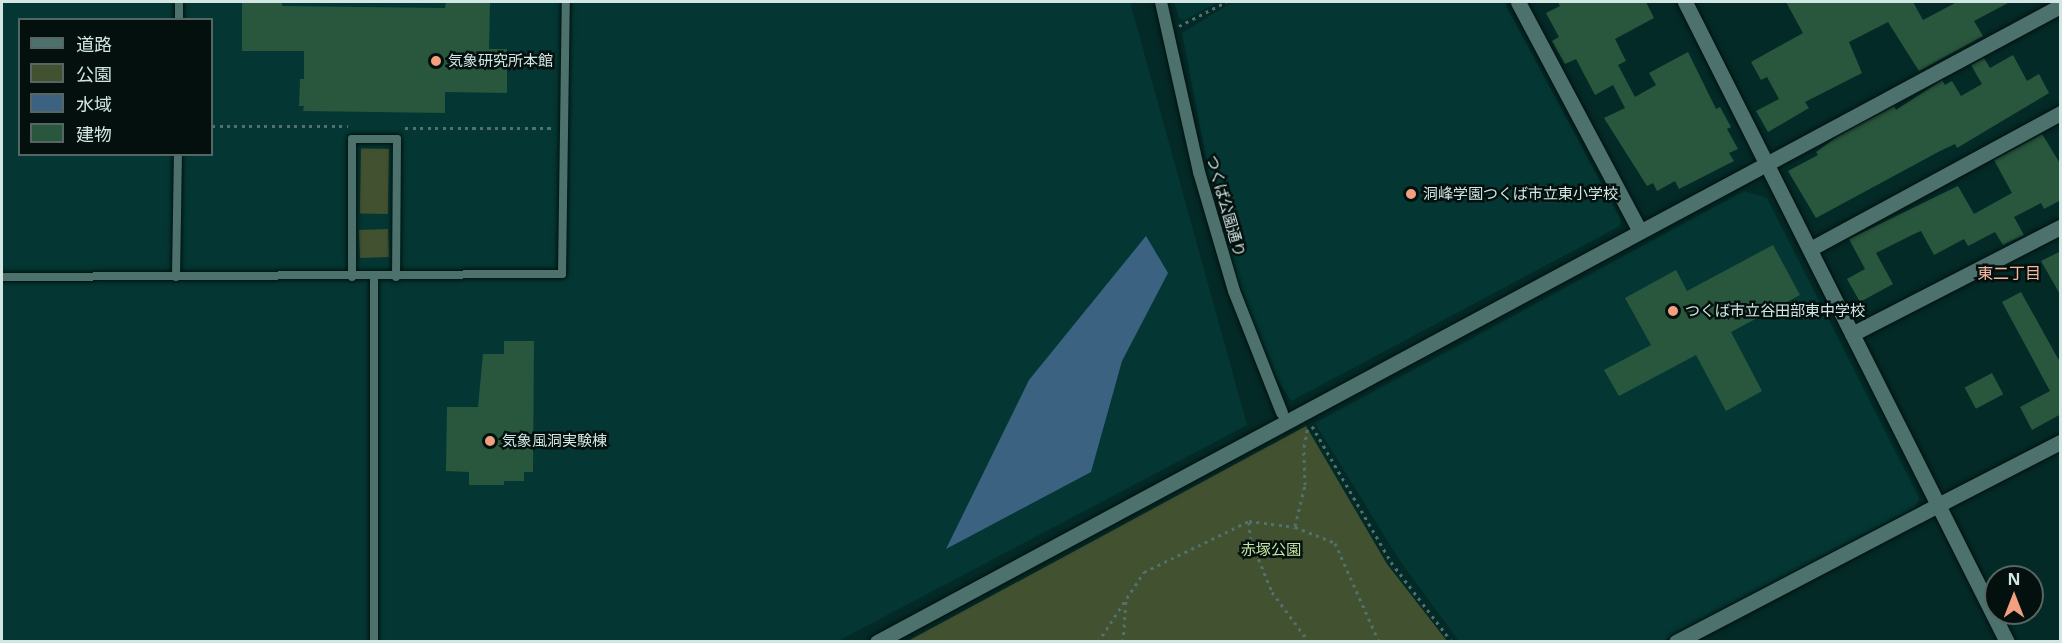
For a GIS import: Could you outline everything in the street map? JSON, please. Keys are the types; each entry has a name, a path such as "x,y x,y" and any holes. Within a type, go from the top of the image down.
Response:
{"street":[{"name":"つくば公園通り","path":"1161,2 1205,194 1234,291 1282,413"},
{"path":"1518,2 1640,231"},
{"path":"1685,2 1940,504 2007,642"},
{"path":"884,640 1767,162 2061,6"},
{"path":"1810,249 2061,113"},
{"path":"1852,334 2061,227"},
{"path":"1676,642 2061,442"}],"lane":[{"path":"179,2 179,18"},
{"path":"2,277 396,277 562,274 566,2"},
{"path":"352,277 352,139 397,139 396,277"},
{"path":"176,277 177,156"},
{"path":"374,277 374,642"}],"path":[{"path":"1166,16 1180,27 1226,2"},
{"path":"213,126 350,126"},
{"path":"405,128 564,128"},
{"path":"1295,527 1305,485 1304,447 1309,422 1391,562 1452,642"},
{"path":"1249,521 1250,538 1272,592 1309,642"},
{"path":"1098,642 1144,572 1249,521 1295,527 1335,543 1379,642"},
{"path":"1123,642 1126,599"}],"shaded area":[{"path":"2,2 1130,2 1247,425 838,641 2,641"},
{"path":"1174,2 1218,2 1184,20 1179,18"},
{"name":"洞峰学園つくば市立東小学校","path":"1233,2 1504,2 1621,220 1620,226 1291,401 1263,357 1239,289 1208,168 1182,33"},
{"name":"つくば市立谷田部東中学校","path":"1744,191 1767,198 1919,498 1915,508 1664,641 1459,641 1400,561 1315,423"}],"green space":[{"path":"361,149 389,149 388,214 360,214"},
{"path":"388,229 389,257 360,258 359,230"},
{"name":"赤塚公園","path":"1306,426 1387,564 1447,641 908,641"}],"water":[{"path":"1146,236 1168,273 1122,361 1091,472 946,549 1029,380"}],"building":[{"name":"気象研究所本館","path":"242,2 282,2 282,6 445,8 446,2 490,2 489,49 507,49 507,93 445,92 445,113 303,111 304,106 299,106 300,79 304,79 304,51 242,51"},
{"path":"1558,2 1646,2 1654,18 1615,39 1626,61 1618,65 1635,97 1656,85 1649,73 1688,52 1716,109 1720,107 1731,127 1727,129 1738,149 1729,153 1734,161 1679,189 1675,181 1657,191 1653,183 1647,186 1604,118 1625,108 1613,85 1595,95 1576,59 1565,64 1552,41 1559,37 1546,13 1560,6"},
{"path":"1786,2 1913,2 1923,20 1957,2 2010,2 1974,21 1983,36 1919,71 1888,22 1849,42 1862,73 1805,102 1809,108 1768,132 1756,111 1779,99 1767,77 1761,80 1751,62 1803,33"},
{"path":"2013,55 2027,81 2039,74 2049,93 1957,148 1955,144 1940,151 1816,218 1788,171 1818,155 1816,152 1838,136 1894,106 1896,110 1942,80 1945,85 1952,81 1961,96 1982,84 1971,65 1984,58 1990,68"},
{"path":"2042,134 2061,165 2061,200 2044,209 2041,203 2014,217 2024,235 2003,245 1995,232 1968,246 1964,239 1934,255 1921,231 1916,233 1876,253 1893,284 1860,302 1847,279 1865,269 1849,239 1958,186 1974,214 2012,193 1994,160"},
{"path":"1773,245 1800,295 1731,332 1762,391 1726,411 1696,355 1619,396 1604,370 1651,345 1625,298 1676,270 1687,291"},
{"path":"2061,251 2061,296 2041,261"},
{"path":"2021,292 2061,364 2061,414 2032,430 2020,407 2050,391 2002,302"},
{"name":"気象風洞実験棟","path":"504,341 534,341 533,472 524,472 524,481 504,481 504,485 469,485 469,472 446,471 447,407 478,407 483,354 504,354"},
{"path":"1992,373 2003,394 1976,409 1965,388"}],"place":[{"name":"気象研究所本館","path":"436,61"},
{"name":"洞峰学園つくば市立東小学校","path":"1411,194"},
{"name":"つくば市立谷田部東中学校","path":"1673,311"},
{"name":"気象風洞実験棟","path":"490,441"}],"district":[{"name":"東二丁目","path":"2009,273"}]}
